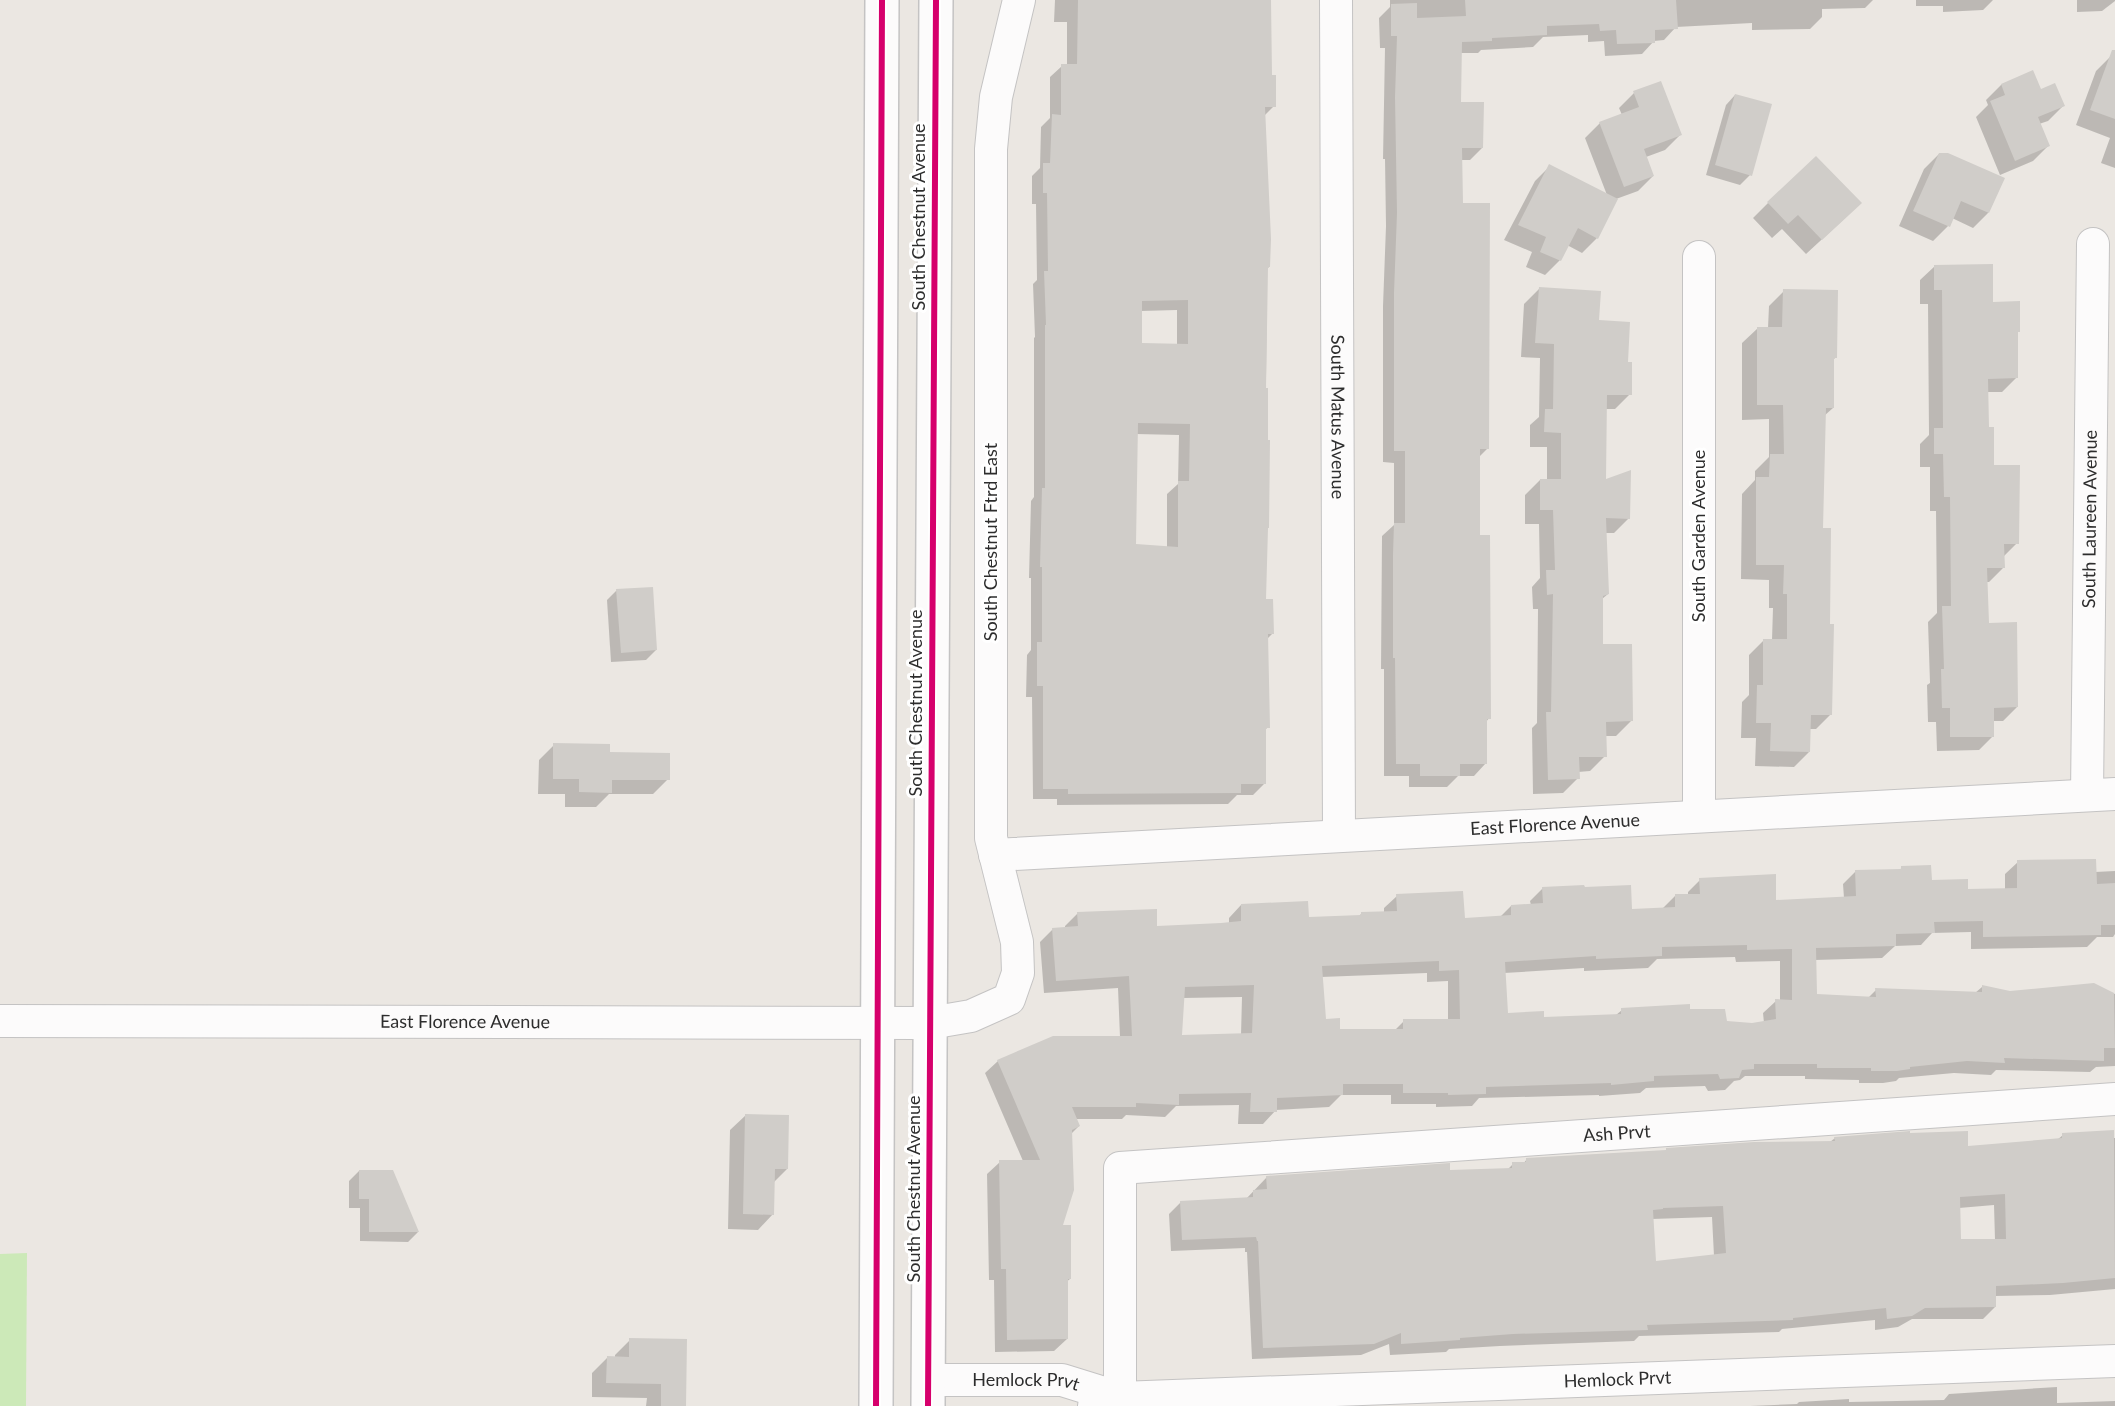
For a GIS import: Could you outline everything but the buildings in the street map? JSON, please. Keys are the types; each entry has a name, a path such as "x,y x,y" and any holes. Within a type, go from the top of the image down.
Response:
{"main road":[{"name":"South Chestnut Avenue","path":"876,1406 882,0"},
{"name":"South Chestnut Avenue","path":"928,1393 936,0"}],"street":[{"name":"South Chestnut Ftrd East","path":"930,1023 971,1016 1009,999 1018,972 1017,942 991,838 991,149 996,97 1019,0"},
{"name":"South Matus Avenue","path":"1336,0 1338,835"},
{"name":"South Laureen Avenue","path":"2093,244 2101,794"},
{"name":"South Garden Avenue","path":"1699,256 1699,816"},
{"name":"East Florence Avenue","path":"995,855 2101,794"},
{"name":"East Florence Avenue","path":"0,1021 930,1023"},
{"name":"Ash Prvt","path":"1111,1403 1120,1168 2115,1099"},
{"name":"Hemlock Prvt","path":"928,1393 1062,1380 1111,1403 2115,1361"}],"green space":[{"path":"27,1253 26,1406 0,1406 0,1254"}],"cycle path":[{"path":"876,1406 882,0"},
{"path":"928,1406 936,0"}]}
